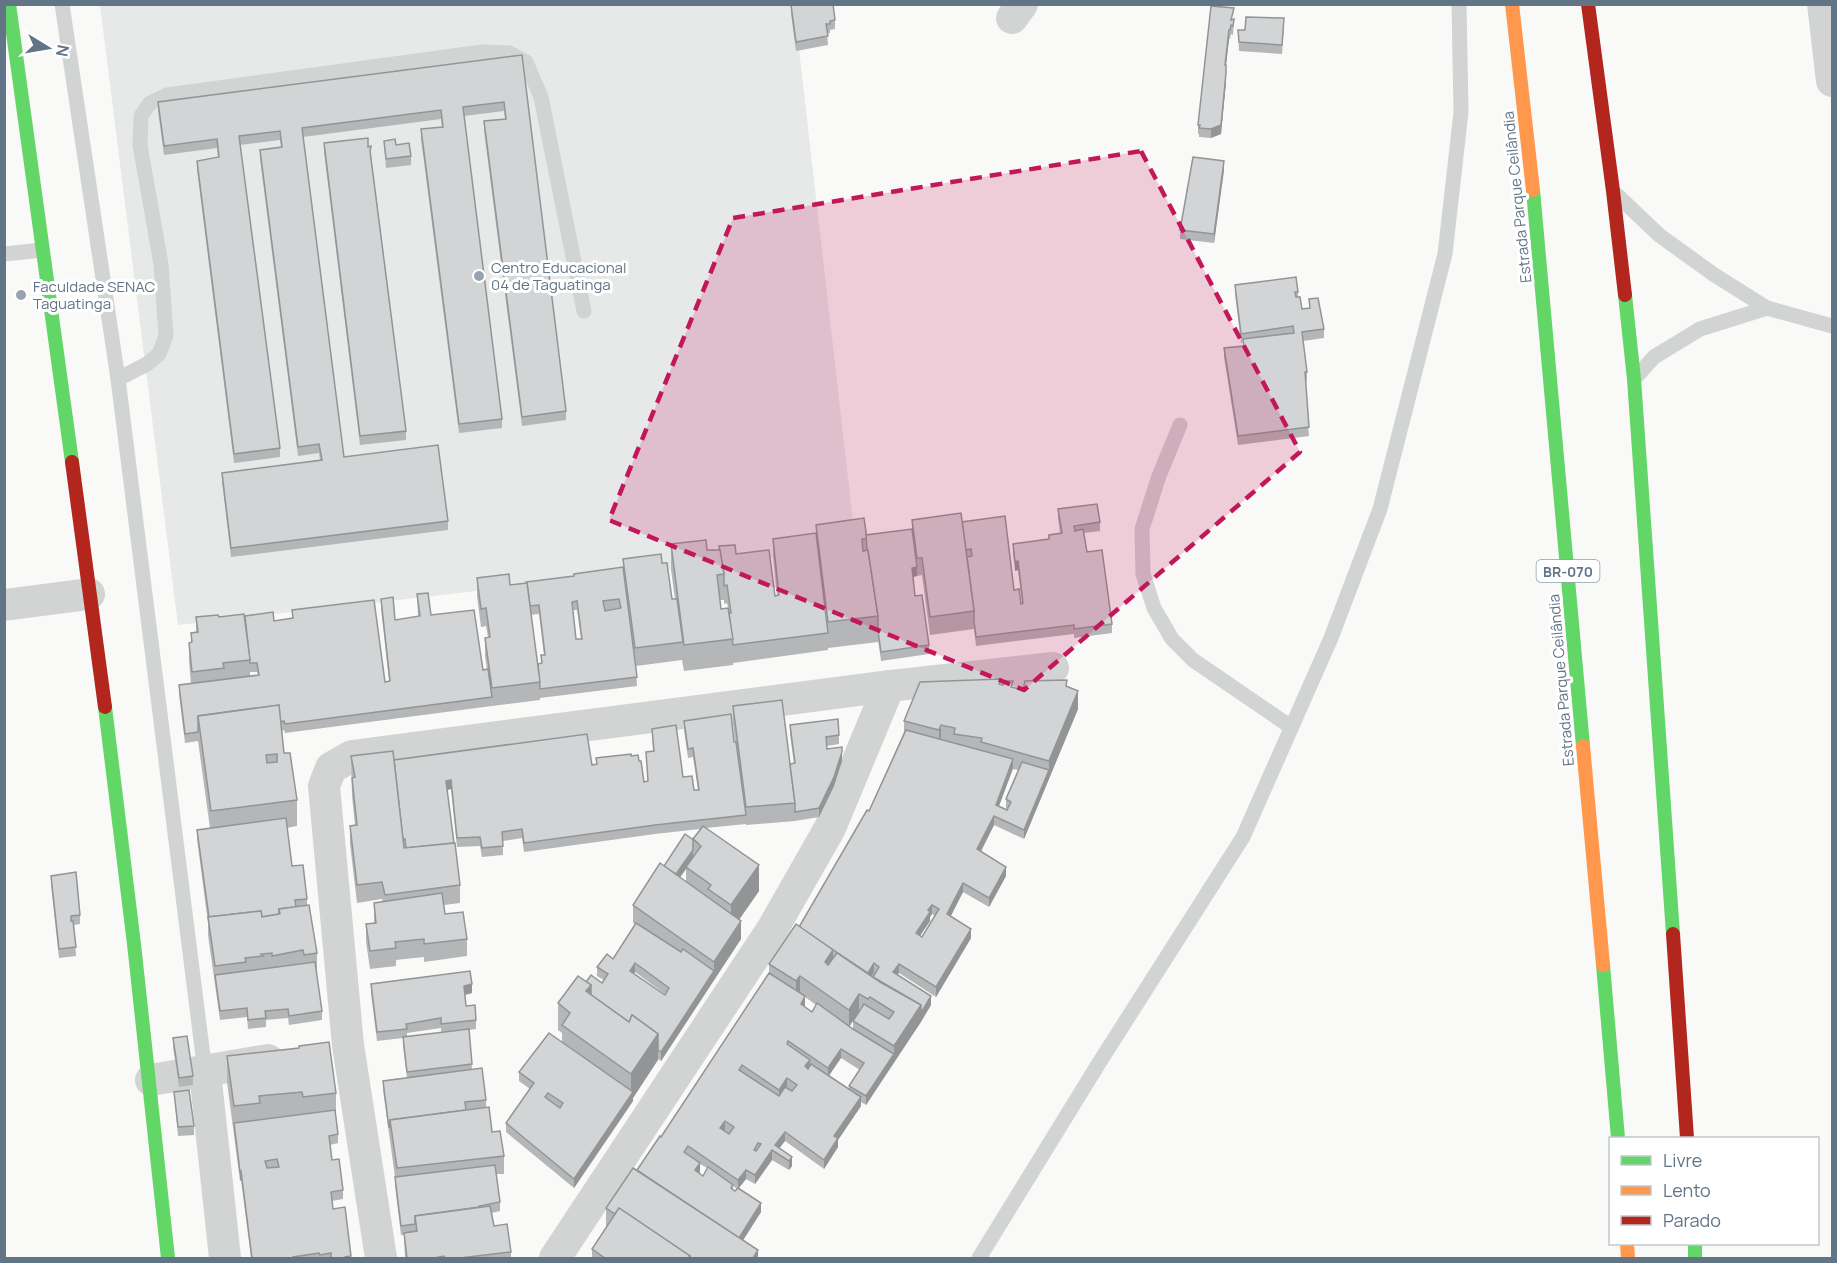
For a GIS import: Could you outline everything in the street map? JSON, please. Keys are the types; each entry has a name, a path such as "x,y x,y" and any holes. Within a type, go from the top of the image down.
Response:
{"main road":[{"path":"9,4 89,594 151,1080 168,1258"},
{"name":"Estrada Parque Ceilândia","path":"1512,4 1536,213 1618,1137"},
{"path":"1588,4 1613,191 1634,379 1687,1137"}],"street":[{"path":"1823,4 1833,81"},
{"path":"4,605 89,594"},
{"path":"381,1258 337,1047 324,786 331,768 352,756 889,686 1053,668"},
{"path":"555,1258 773,928 830,828 889,686"},
{"path":"151,1080 293,1055"},
{"path":"205,1072 225,1258"}],"lane":[{"path":"62,4 118,379 205,1072"},
{"path":"979,1258 1105,1053 1243,837 1331,638 1380,509 1445,255 1461,112 1459,4"},
{"path":"118,379 147,364 159,354 166,336 161,264 140,145 141,116 150,103 167,95 482,52 509,53 526,63 541,97 584,311"},
{"path":"1613,191 1659,235 1713,274 1767,308 1833,327"},
{"path":"4,254 42,250"},
{"path":"1634,379 1654,357 1700,329 1767,308"},
{"path":"1180,425 1159,476 1142,529 1143,574 1154,608 1172,639 1193,660 1292,727"}],"highlighted area":[{"path":"1141,151 1300,452 1024,690 609,520 733,218"}],"shaded area":[{"name":"Centro Educacional 04 de Taguatinga","path":"100,5 794,5 856,548 178,625"}],"building":[{"path":"833,4 835,20 826,24 828,36 796,42 791,5"},
{"path":"1211,6 1234,8 1231,20 1234,19 1233,26 1231,25 1229,30 1221,125 1211,129 1199,128 1200,125 1198,125"},
{"path":"1246,17 1284,18 1282,45 1239,42 1238,30 1245,30"},
{"path":"522,55 566,411 522,417 484,121 506,119 504,102 463,107 502,419 459,424 421,129 443,127 441,110 302,128 344,457 438,445 448,521 231,548 222,473 322,460 319,444 298,447 260,150 282,147 280,131 239,136 280,448 234,454 197,161 219,157 217,139 164,146 158,102"},
{"path":"368,138 368,147 371,146 406,431 360,436 324,143"},
{"path":"395,139 396,145 409,143 411,156 386,159 384,141"},
{"path":"1193,157 1224,161 1214,234 1180,230"},
{"path":"1296,277 1298,292 1295,292 1296,297 1300,297 1302,309 1310,308 1309,299 1318,298 1324,329 1302,332 1307,372 1305,372 1309,427 1238,436 1224,348 1244,346 1243,339 1294,333 1293,326 1241,334 1235,285"},
{"path":"1097,504 1100,522 1074,526 1075,531 1083,529 1087,552 1102,550 1112,624 1074,629 1074,625 976,637 967,557 972,556 971,549 966,550 962,522 1005,516 1014,590 1019,589 1021,604 1023,603 1018,561 1015,562 1013,544 1049,539 1049,535 1062,533 1058,509"},
{"path":"961,513 974,611 930,617 922,558 917,558 912,520"},
{"path":"864,518 867,539 862,539 863,551 868,550 878,616 828,622 816,525"},
{"path":"912,529 917,567 912,568 915,596 922,595 929,645 881,652 866,535"},
{"path":"816,533 828,633 733,645 729,613 731,613 727,585 724,586 719,546 735,545 736,554 769,550 775,596 779,595 773,539"},
{"path":"706,540 707,550 720,550 724,574 717,575 721,609 728,608 733,639 684,645 671,544"},
{"path":"661,554 662,563 667,563 672,599 677,599 683,642 635,648 623,559"},
{"path":"623,567 637,677 540,689 538,664 542,663 541,655 545,655 539,605 530,606 526,582 574,576 574,574","holes":["619,599 621,608 605,611 603,601","577,601 582,639 576,639 572,602"]},
{"path":"509,574 510,585 527,583 540,682 492,688 485,638 490,637 486,608 481,609 477,578"},
{"path":"428,593 431,615 474,610 483,670 488,669 492,697 285,724 284,721 280,722 279,705 198,716 198,732 185,734 179,685 259,675 257,663 250,663 245,616 273,612 274,621 293,618 292,610 374,600 385,682 390,681 381,599 393,597 395,620 420,616 417,594"},
{"path":"244,614 250,660 223,663 224,668 192,672 189,643 192,642 191,633 198,632 196,617"},
{"path":"1001,679 999,684 1003,685 1004,681 1013,681 1011,687 1023,690 1025,681 1067,680 1066,686 1078,691 1049,761 981,742 982,738 954,734 955,728 941,725 939,730 904,721 920,682"},
{"path":"782,700 795,803 746,807 733,706"},
{"path":"279,705 284,753 290,753 297,800 211,811 198,716","holes":["277,754 277,762 267,763 266,755"]},
{"path":"731,714 746,815 524,843 522,829 502,832 503,846 482,848 480,837 457,838 451,780 446,781 454,843 406,848 405,839 403,840 394,760 587,734 592,765 597,764 596,758 638,755 644,782 648,781 646,752 654,751 652,729 676,725 683,777 692,776 694,790 699,790 693,748 688,749 684,721"},
{"path":"838,719 839,735 826,737 827,749 842,747 834,777 819,808 795,812 790,764 795,763 790,725"},
{"path":"906,730 1013,759 996,805 1007,810 1011,802 1006,799 1022,762 1049,770 1024,830 994,816 977,849 1006,867 989,898 963,883 947,914 971,929 936,987 899,964 893,972 931,996 921,1013 921,1005 873,977 879,967 874,963 868,973 799,927 867,810 869,811","holes":["932,905 939,909 922,937 916,933"]},
{"path":"393,751 404,848 455,843 460,885 385,895 382,882 357,885 350,826 357,825 352,778 355,777 351,756"},
{"path":"286,818 292,866 303,865 307,899 295,900 296,907 279,909 279,914 262,917 261,911 209,917 197,830"},
{"path":"703,826 759,865 731,905 708,889 711,885 686,867 701,846 693,839"},
{"path":"685,834 693,840 693,850 676,874 664,866"},
{"path":"660,863 741,921 714,962 633,905"},
{"path":"76,872 80,915 71,916 71,921 73,921 76,947 59,949 51,876"},
{"path":"442,893 445,914 463,912 467,939 424,944 424,939 395,942 396,948 370,951 366,924 376,923 374,903"},
{"path":"309,905 317,953 304,955 303,950 272,956 272,953 261,954 263,956 245,958 246,962 215,966 208,917 261,911 262,917 280,914 279,909"},
{"path":"636,923 681,952 683,949 714,971 661,1052 658,1050 658,1034 632,1015 629,1022 591,995 591,985 586,982 591,975 602,983 608,974 597,967 607,954 613,959","holes":["635,963 669,988 665,995 630,971"]},
{"path":"796,924 833,950 825,962 828,965 837,953 880,982 921,1005 894,1046 853,1021 864,1004 889,1019 894,1012 870,997 868,999 859,994 849,1010 800,976 796,981 769,964"},
{"path":"315,962 322,1011 289,1016 288,1009 265,1011 266,1018 248,1020 247,1008 220,1011 215,975"},
{"path":"470,971 472,984 464,986 466,1006 475,1005 476,1020 441,1024 441,1018 406,1024 407,1029 377,1032 371,984"},
{"path":"769,973 805,996 801,1004 812,1012 817,1003 894,1054 866,1096 849,1086 864,1063 841,1049 828,1068 788,1041 787,1044 810,1060 805,1066 808,1069 811,1064 861,1097 834,1136 838,1138 824,1160 785,1132 775,1145 792,1157 789,1161 772,1150 755,1175 746,1170 738,1180 688,1146 684,1152 700,1163 695,1170 703,1176 708,1167 733,1185 731,1188 735,1191 738,1188 761,1203 739,1238 637,1170","holes":["742,1065 779,1090 787,1078 797,1085 792,1091 785,1087 779,1096 739,1070","725,1121 734,1127 729,1134 720,1128"]},
{"path":"578,976 591,985 586,991 629,1022 632,1015 658,1034 631,1074 562,1025 570,1013 558,1003"},
{"path":"469,1029 472,1064 407,1072 403,1037"},
{"path":"549,1033 633,1092 574,1179 506,1123 534,1083 519,1072","holes":["548,1093 563,1103 560,1108 545,1097"]},
{"path":"187,1036 193,1076 179,1078 173,1038"},
{"path":"329,1042 336,1093 303,1097 302,1092 259,1096 260,1103 234,1106 227,1056 299,1048 299,1046"},
{"path":"482,1068 486,1100 465,1102 466,1110 390,1120 389,1128 383,1081"},
{"path":"189,1090 194,1126 178,1127 174,1092"},
{"path":"489,1107 492,1132 500,1131 504,1156 397,1168 390,1120"},
{"path":"335,1110 338,1134 329,1136 332,1160 339,1159 343,1190 331,1192 333,1209 345,1207 351,1256 331,1258 331,1253 320,1255 319,1253 293,1258 252,1258 234,1123","holes":["277,1159 279,1167 267,1168 265,1161"]},
{"path":"495,1165 500,1202 415,1216 415,1224 401,1226 395,1177"},
{"path":"633,1168 758,1250 753,1258 690,1258 619,1208 615,1214 606,1208"},
{"path":"490,1206 494,1226 507,1224 511,1252 460,1258 445,1258 444,1256 407,1258 404,1233 417,1231 415,1216"},
{"path":"619,1208 690,1256 688,1258 605,1258 592,1249"}],"traffic: fast":[{"path":"9,4 72,462"},
{"path":"1533,190 1583,746"},
{"path":"1625,295 1634,379 1673,934"},
{"path":"105,707 134,944 168,1258"},
{"path":"1603,965 1618,1137"},
{"path":"1695,1245 1695,1258"}],"traffic: slow":[{"path":"1512,4 1533,190"},
{"path":"1583,746 1603,965"},
{"path":"1627,1245 1628,1258"}],"traffic: jam":[{"path":"1588,4 1625,295"},
{"path":"72,462 105,707"},
{"path":"1673,934 1687,1137"}],"place":[{"name":"Centro Educacional 04 de Taguatinga","path":"479,276"},
{"name":"Faculdade SENAC Taguatinga","path":"21,295"}]}
